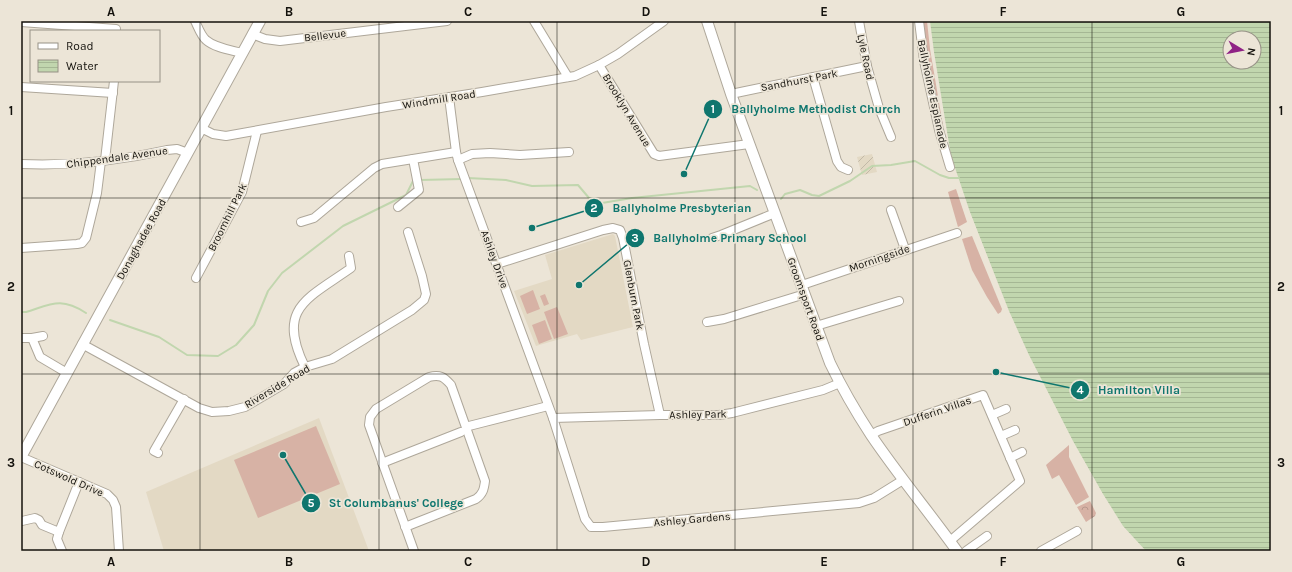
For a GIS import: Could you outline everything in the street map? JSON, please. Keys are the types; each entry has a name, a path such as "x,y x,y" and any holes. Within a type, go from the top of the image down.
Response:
{"main road":[{"name":"Donaghadee Road","path":"21,457 260,21"},
{"name":"Groomsport Road","path":"708,21 731,94 830,363 840,383 871,435 957,551"}],"street":[{"path":"195,21 206,40 215,45 242,53"},
{"name":"Bellevue","path":"252,34 265,39 280,40 447,21"},
{"path":"534,21 568,77"},
{"name":"Windmill Road","path":"201,128 213,134 226,136 568,77 586,72 618,54 664,21"},
{"name":"Lyle Road","path":"859,21 866,66 879,108 891,138"},
{"name":"Ballyholme Esplanade","path":"919,21 924,61 939,130 950,167"},
{"path":"21,22 116,27"},
{"name":"Brooklyn Avenue","path":"599,65 654,154 659,156 749,144"},
{"name":"Sandhurst Park","path":"731,94 866,66"},
{"path":"813,77 837,161 841,167 848,170"},
{"path":"21,248 77,244 82,243 86,238 103,161 114,82"},
{"path":"21,87 113,93"},
{"name":"Ashley Drive","path":"449,97 458,160 553,418"},
{"name":"Broomhill Park","path":"196,278 242,192 257,131"},
{"name":"Chippendale Avenue","path":"21,164 53,165 103,161 176,149 188,152"},
{"path":"301,222 314,218 374,168 382,164 456,152"},
{"path":"458,160 472,154 569,152"},
{"path":"398,207 419,190 413,158"},
{"path":"891,210 905,250"},
{"path":"712,238 775,213"},
{"name":"Glenburn Park","path":"497,264 603,230 613,228 620,230 623,238 660,415"},
{"name":"Riverside Road","path":"82,344 199,408 212,412 228,411 245,407 284,384 294,373 305,367 332,359 412,310 424,300 426,294 422,276 408,232"},
{"name":"Morningside","path":"708,322 724,318 803,290 905,250 957,233"},
{"path":"305,367 297,352 294,337 293,324 295,316 299,308 309,298 351,268 349,256"},
{"path":"816,326 899,301"},
{"path":"21,338 43,336"},
{"path":"32,338 40,356 67,373"},
{"path":"405,527 476,499 484,490 485,481 464,430 451,385 446,379 436,375 429,377 376,409 370,417 370,432 382,463 405,527 414,551"},
{"name":"Ashley Park","path":"553,418 719,415 823,390 840,383"},
{"name":"Dufferin Villas","path":"871,435 878,431 983,395 1020,481 950,541"},
{"path":"158,453 154,451 184,399"},
{"path":"382,463 464,430 469,426 548,406"},
{"path":"992,415 1006,409"},
{"name":"Ashley Gardens","path":"553,418 585,519 591,527 859,503 874,498 903,480"},
{"path":"1001,436 1015,430"},
{"path":"1010,458 1022,452"},
{"name":"Cotswold Drive","path":"21,457 107,494 113,500 116,507 119,551"},
{"path":"62,551 57,539 79,482"},
{"path":"22,521 41,517 42,525 59,532"},
{"path":"1040,551 1077,531"},
{"path":"966,551 988,536"}],"shaded area":[{"path":"872,154 877,172 862,175 857,157"},
{"path":"613,234 615,236 633,327 581,340 577,334 536,346 514,291 552,279 545,255"},
{"path":"319,418 369,551 164,551 146,492"}],"green space":[{"path":"922,21 927,21 930,49 945,138 926,57"},
{"path":"956,189 967,222 958,227 948,192"},
{"path":"972,236 1002,309 998,314 972,270 962,239"},
{"path":"533,290 540,309 527,314 520,296"},
{"path":"545,294 549,304 544,306 540,296"},
{"path":"557,307 568,334 554,339 544,312"},
{"path":"545,320 552,339 539,344 532,325"},
{"path":"316,426 340,484 258,518 234,460"},
{"path":"1069,445 1069,457 1089,497 1076,505 1059,475 1052,479 1046,465"},
{"path":"1090,501 1096,513 1095,516 1086,522 1077,507"}],"water":[{"path":"930,21 1271,21 1271,551 1146,551 1123,526 1073,441 1029,355 1009,311 970,212 951,156"}],"waterway":[{"path":"781,199 785,194 800,190 819,196 850,181 872,166 891,165 915,161 940,175 949,178 959,178"},
{"path":"468,178 506,180 532,186 578,185 589,198 602,203 632,198 750,186 757,190"},
{"path":"420,180 462,179"},
{"path":"110,320 159,337 187,355 218,356 236,345 254,325 268,291 282,273 343,226 406,195 413,181 416,181"},
{"path":"21,312 50,305 63,304 70,305 86,313"}],"place":[{"name":"Ballyholme Methodist Church","path":"684,174"},
{"name":"Ballyholme Presbyterian","path":"532,228"},
{"name":"Ballyholme Primary School","path":"579,285"},
{"name":"Hamilton Villa","path":"996,372"},
{"name":"St Columbanus' College","path":"283,455"}]}
